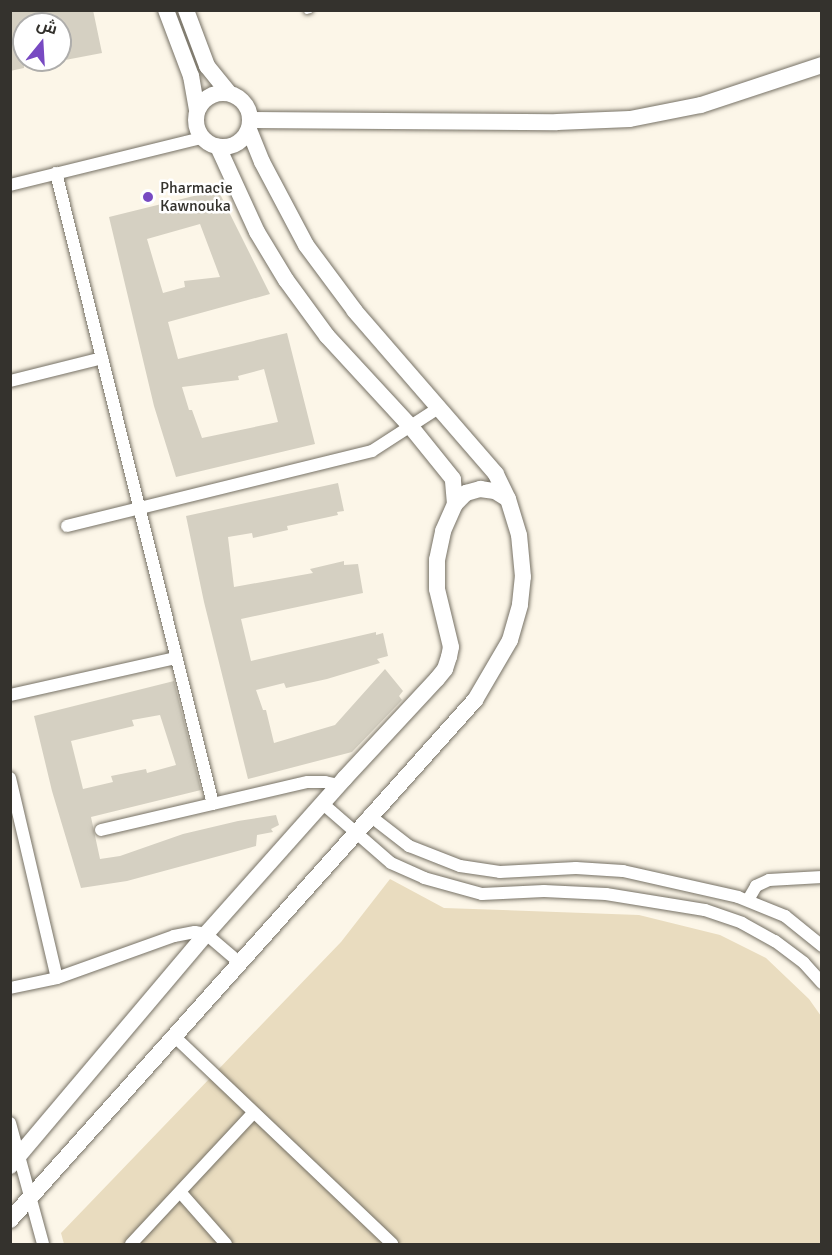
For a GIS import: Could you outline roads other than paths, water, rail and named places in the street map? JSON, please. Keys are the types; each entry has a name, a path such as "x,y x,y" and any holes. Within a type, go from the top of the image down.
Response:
{"street":[{"path":"166,10 191,76 197,110 197,129 202,138 218,147 257,232 286,280 327,336 411,427 453,479 455,504"},
{"path":"10,1220 175,1037 369,815 475,700 510,640 520,604 523,577 519,535 508,499 488,462 355,311 306,245 262,162 244,102 228,92 203,58 186,10"},
{"path":"250,124 557,122 630,119 701,105 822,65"},
{"path":"197,110 209,96 228,92"},
{"path":"218,147 237,144 250,124"},
{"path":"10,185 202,138"},
{"path":"56,173 213,804"},
{"path":"10,381 102,358"},
{"path":"67,526 372,451 440,407"},
{"path":"15,1161 206,934 445,669 451,647 437,590 437,560 444,531 455,504 466,493 480,489 495,491 508,499"},
{"path":"10,695 176,658"},
{"path":"10,778 57,978"},
{"path":"101,830 308,782 338,785"},
{"path":"322,803 391,863 424,878 462,890 511,894 544,891 606,894 686,905 724,915 775,941 804,963 822,983"},
{"path":"369,815 409,846 460,866 500,872 576,868 623,871 748,900 785,916 822,946"},
{"path":"748,900 756,886 769,880 822,877"},
{"path":"10,988 57,978 174,936 195,932 206,934 240,963"},
{"path":"175,1037 392,1245"},
{"path":"131,1245 253,1113"},
{"path":"10,1123 15,1161 43,1245"},
{"path":"181,1193 226,1245"}],"place":[{"name":"Pharmacie Kawnouka","path":"148,197"}]}
